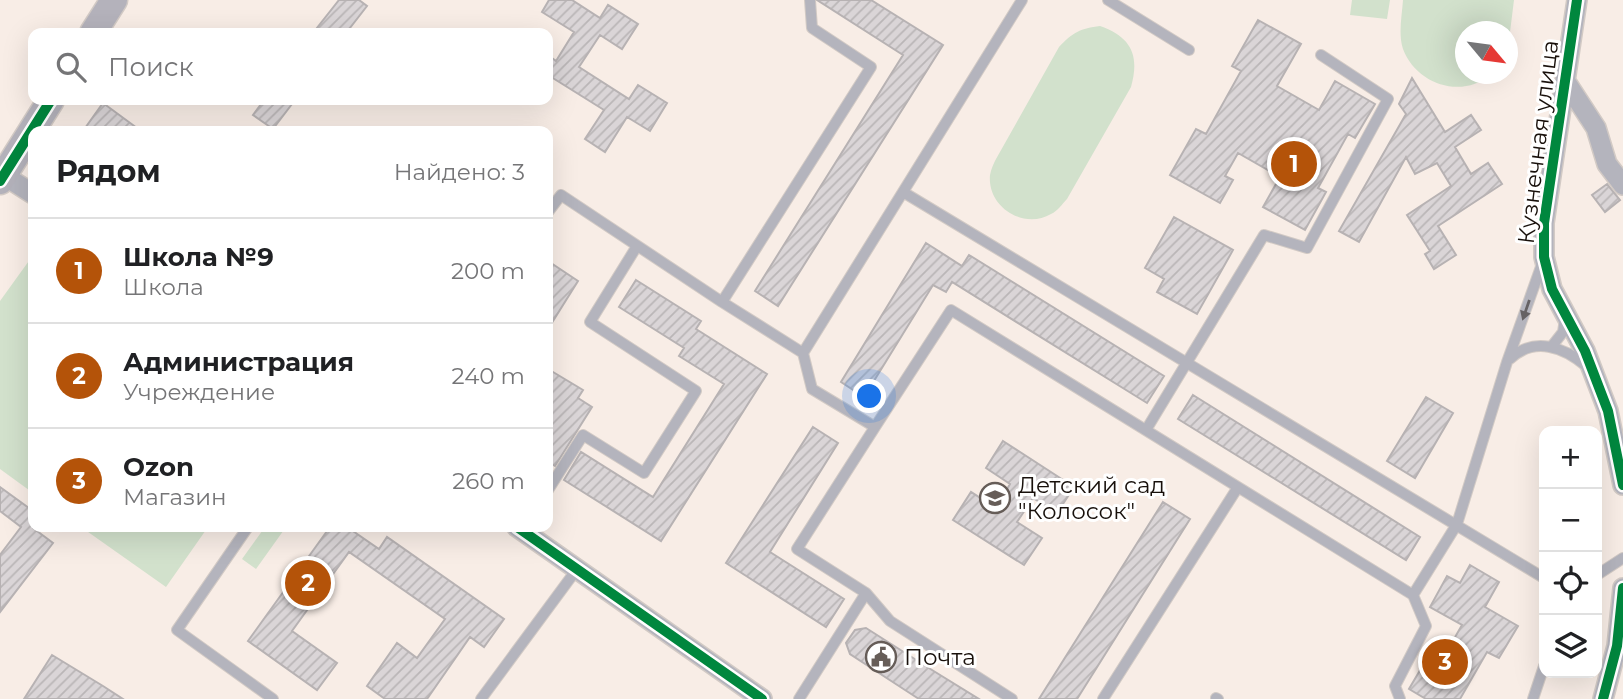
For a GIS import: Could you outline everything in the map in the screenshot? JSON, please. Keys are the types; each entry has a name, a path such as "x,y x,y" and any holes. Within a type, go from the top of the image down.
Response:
{"street":[{"path":"96,28 114,0"},
{"name":"Кузнечная улица","path":"1577,0 1544,223 1544,257 1552,289 1585,351 1608,411 1623,485"},
{"path":"1566,82 1596,128 1607,164 1623,185"},
{"path":"34,126 48,105"},
{"path":"28,135 1,176 28,191"},
{"path":"526,532 762,699"},
{"path":"1604,699 1617,646 1622,602"}],"lane":[{"path":"722,302 871,67 812,28 810,0"},
{"path":"803,353 1022,0"},
{"path":"1108,0 1189,50"},
{"path":"1146,430 1264,235 1307,248 1388,99 1321,55"},
{"path":"903,192 1539,575"},
{"path":"553,205 561,195 803,353 812,389 875,427"},
{"path":"553,482 583,435 644,473 696,391 590,322 637,246"},
{"path":"1413,595 1457,524 1507,362 1544,257"},
{"path":"1012,699 890,621 866,593 797,549 951,310 1413,595 1426,626 1395,686 1400,699"},
{"path":"1552,346 1563,332 1565,313"},
{"path":"1507,362 1519,350 1534,346 1552,346 1573,355 1594,373"},
{"path":"1103,699 1238,487"},
{"path":"245,532 177,630 273,699"},
{"path":"1602,572 1623,558"},
{"path":"481,699 577,569"},
{"path":"799,699 866,593"},
{"path":"1533,699 1540,678"}],"green space":[{"path":"1352,0 1390,0 1387,19 1350,15"},
{"path":"1403,0 1514,0 1511,21 1455,21 1455,84 1473,84 1467,86 1441,84 1418,71 1403,49"},
{"path":"1100,26 1111,30 1131,49 1134,76 1131,87 1067,199 1056,211 1041,218 1019,217 1001,206 994,197 990,175 993,166 1059,47 1077,32"},
{"path":"28,262 28,489 0,469 0,301"},
{"path":"88,532 204,532 166,587"},
{"path":"261,532 282,532 256,569 242,559"}],"building":[{"path":"339,0 359,0 367,6 350,28 317,28"},
{"path":"549,0 572,0 600,18 608,5 638,24 622,49 600,35 579,67 629,99 638,85 667,103 650,131 627,117 605,152 585,139 604,110 553,78 553,59 556,61 574,32 542,12"},
{"path":"817,0 871,0 943,45 778,306 755,291 903,55"},
{"path":"1258,20 1301,44 1277,86 1319,110 1335,81 1375,104 1355,138 1348,134 1318,188 1326,192 1305,230 1263,207 1280,177 1238,153 1225,176 1233,180 1220,203 1170,175 1196,129 1206,134 1241,71 1232,66"},
{"path":"1412,78 1445,132 1471,115 1481,130 1455,147 1471,174 1488,163 1502,184 1438,226 1456,255 1434,269 1425,254 1430,251 1407,215 1451,186 1437,163 1415,174 1406,157 1359,242 1339,231 1406,114 1399,104"},
{"path":"102,105 106,105 134,126 87,126"},
{"path":"260,105 291,105 275,126 269,126 253,115"},
{"path":"1607,184 1620,200 1605,212 1592,195"},
{"path":"1174,217 1233,250 1197,314 1157,292 1164,279 1145,268"},
{"path":"926,243 962,266 969,255 1164,376 1147,403 952,282 946,292 933,285 864,397 841,382"},
{"path":"553,264 578,281 553,321"},
{"path":"636,280 701,321 696,329 767,374 661,541 564,480 581,452 653,497 724,384 679,356 684,348 619,307"},
{"path":"553,372 583,390 578,398 592,407 555,466"},
{"path":"1193,395 1420,537 1406,560 1178,419"},
{"path":"1426,397 1453,413 1415,478 1387,461"},
{"path":"813,427 838,443 770,552 844,599 826,627 726,563"},
{"path":"1003,441 1074,487 1057,513 1033,498 1017,522 1042,538 1024,565 953,520 971,492 996,508 1010,484 986,468"},
{"path":"0,487 28,507 28,532 38,532 53,543 0,612 0,555 21,527 0,511"},
{"path":"1163,502 1190,519 1077,699 1039,699"},
{"path":"326,532 354,532 379,549 387,537 504,619 484,647 470,637 427,699 385,699 367,686 397,643 417,658 445,619 349,552 292,631 337,663 317,690 248,641"},
{"path":"1470,565 1499,582 1485,607 1518,626 1499,658 1487,652 1460,699 1426,699 1409,689 1426,660 1438,667 1462,625 1430,607 1447,576 1460,583"},
{"path":"866,628 979,699 919,699 850,654 846,643 855,630"},
{"path":"52,655 103,686 123,699 24,699"}],"cycle path":[{"path":"1577,0 1544,223 1544,257 1552,289 1585,351 1608,411 1623,485"},
{"path":"35,126 48,105"},
{"path":"0,181 28,137"},
{"path":"524,532 762,699"},
{"path":"1603,699 1617,646 1623,588"}],"place":[{"name":"Школа №9","path":"1294,164"},
{"name":"Детский сад \"Колосок\"","path":"995,498"},
{"name":"Администрация","path":"308,583"},
{"name":"Почта","path":"881,657"},
{"name":"Ozon","path":"1445,662"}]}
